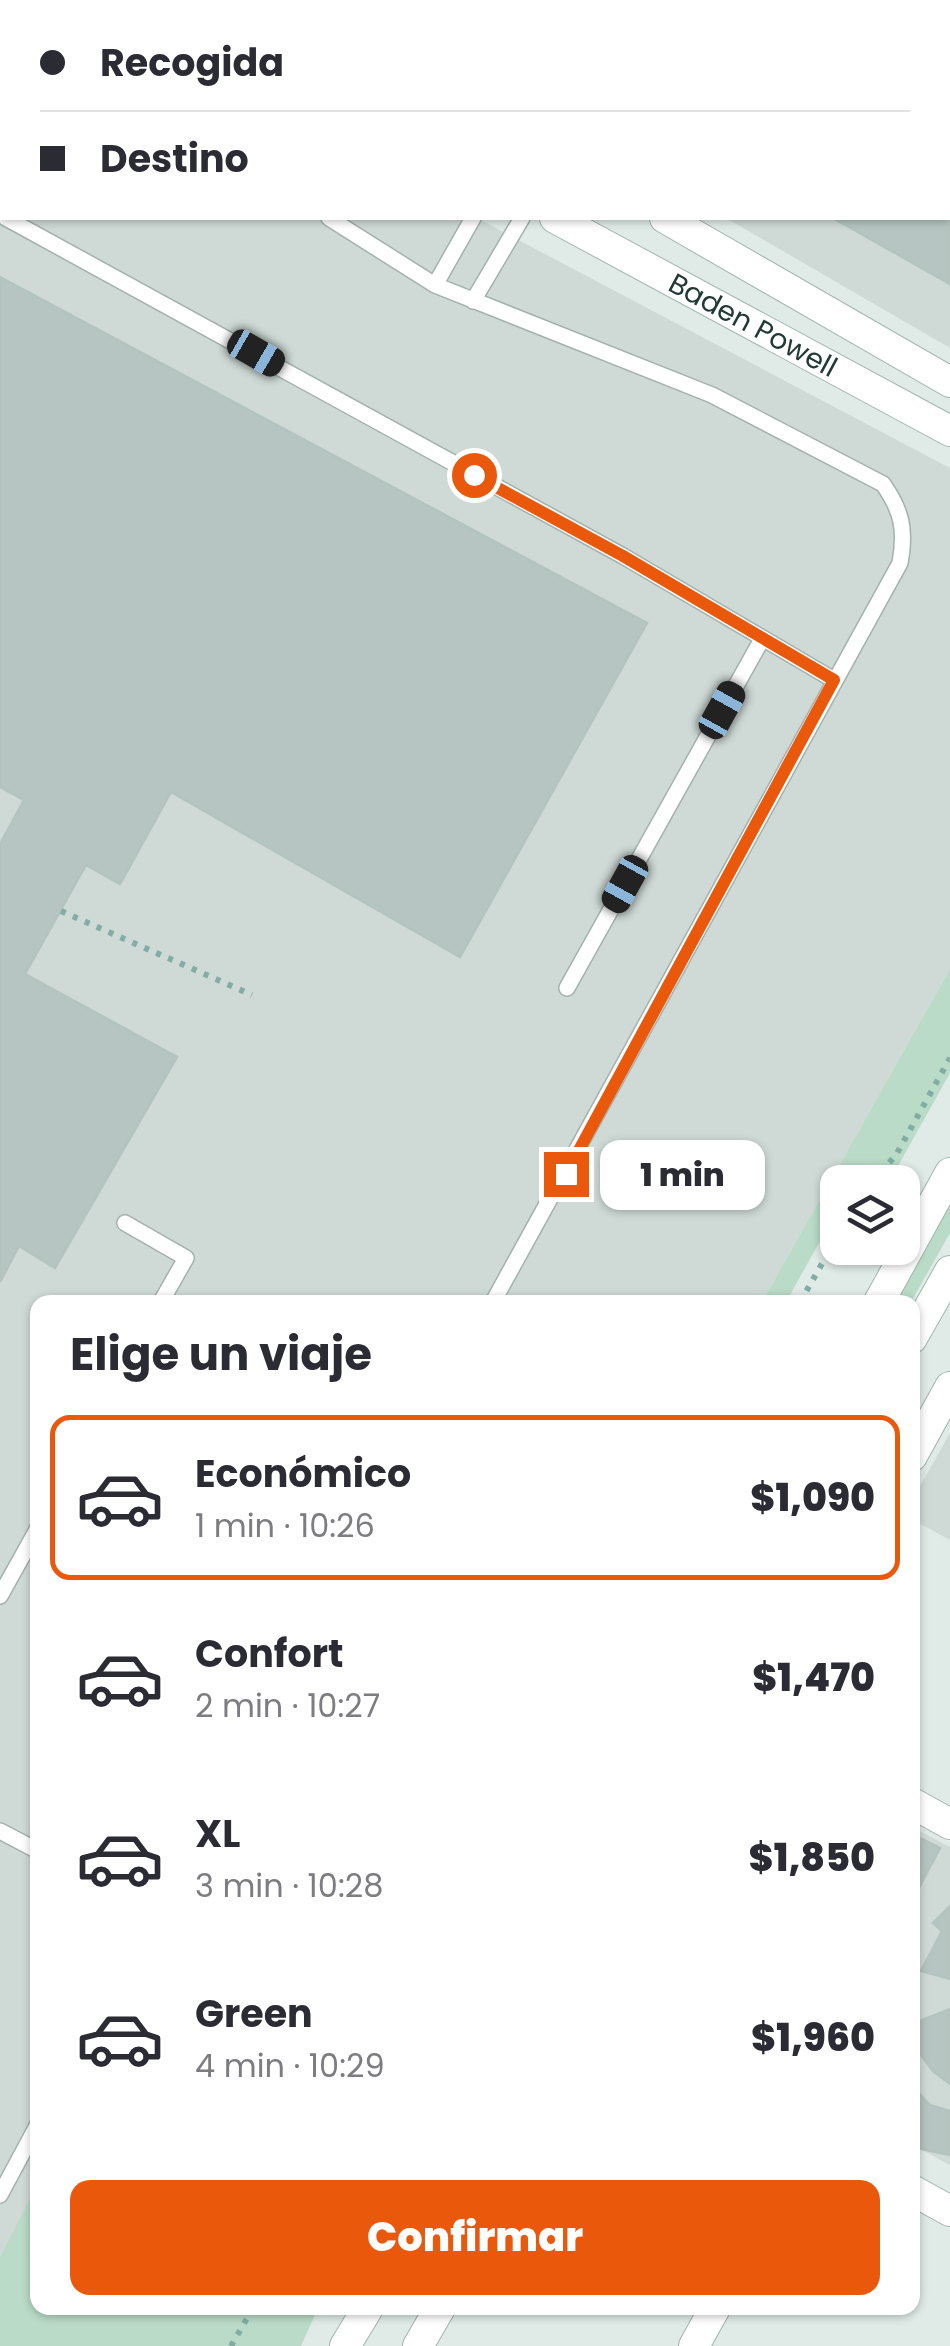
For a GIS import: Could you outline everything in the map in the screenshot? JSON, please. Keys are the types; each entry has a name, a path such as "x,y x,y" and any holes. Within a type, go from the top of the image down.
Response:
{"main road":[{"name":"Baden Powell","path":"559,220 950,431"},
{"path":"651,220 740,258"},
{"name":"Baden Powell","path":"669,220 950,382"},
{"path":"883,1295 950,1173"},
{"path":"920,1324 950,1271"},
{"path":"920,1441 950,1387"},
{"path":"920,1807 950,1824"},
{"path":"920,2194 950,2211"},
{"path":"330,2346 344,2315"},
{"path":"345,2346 364,2315"},
{"path":"418,2346 436,2315"},
{"path":"698,2345 713,2315"}],"lane":[{"path":"10,220 623,556 761,641 834,680"},
{"path":"332,220 435,285 712,394 882,484 900,508 905,536 900,564 497,1295"},
{"path":"435,285 472,220"},
{"path":"473,301 521,220"},
{"path":"567,988 761,641"},
{"path":"125,1224 186,1258 165,1295"},
{"path":"0,1596 30,1542"},
{"path":"0,1831 30,1847"},
{"path":"0,2195 30,2139"}],"path":[{"path":"61,911 252,995"},
{"path":"887,1165 950,1058"},
{"path":"804,1295 821,1265"},
{"path":"231,2346 249,2315"}],"shaded area":[{"path":"0,220 481,220 950,468 950,969 839,1165 820,1165 820,1199 766,1295 30,1295 30,2201 0,2256"},
{"path":"729,220 950,220 950,348"},
{"path":"950,1433 950,1540 920,1524 920,1486"},
{"path":"920,1831 950,1847 950,2165 920,2149"}],"green space":[{"path":"950,969 950,1073 899,1165 839,1165"},
{"path":"820,1199 820,1241 790,1295 766,1295"},
{"path":"950,1205 950,1233 915,1295 899,1295 916,1265 920,1265 920,1258"},
{"path":"30,2199 30,2315 315,2315 301,2346 0,2346 0,2256"}],"building":[{"path":"837,220 950,220 950,284"},
{"path":"0,277 647,623 460,957 171,792 120,884 86,865 25,974 177,1057 55,1268 19,1246 0,1282 0,844 24,800 0,787"},
{"path":"920,1838 940,1848 920,1886"},
{"path":"950,1906 950,1979 921,1971 942,1931 933,1923"},
{"path":"950,2009 950,2084 920,2054 920,2021"},
{"path":"920,2094 930,2105 950,2111 950,2155 922,2149"}],"route":[{"path":"474,475 623,556 761,641 834,680 566,1174"}]}
